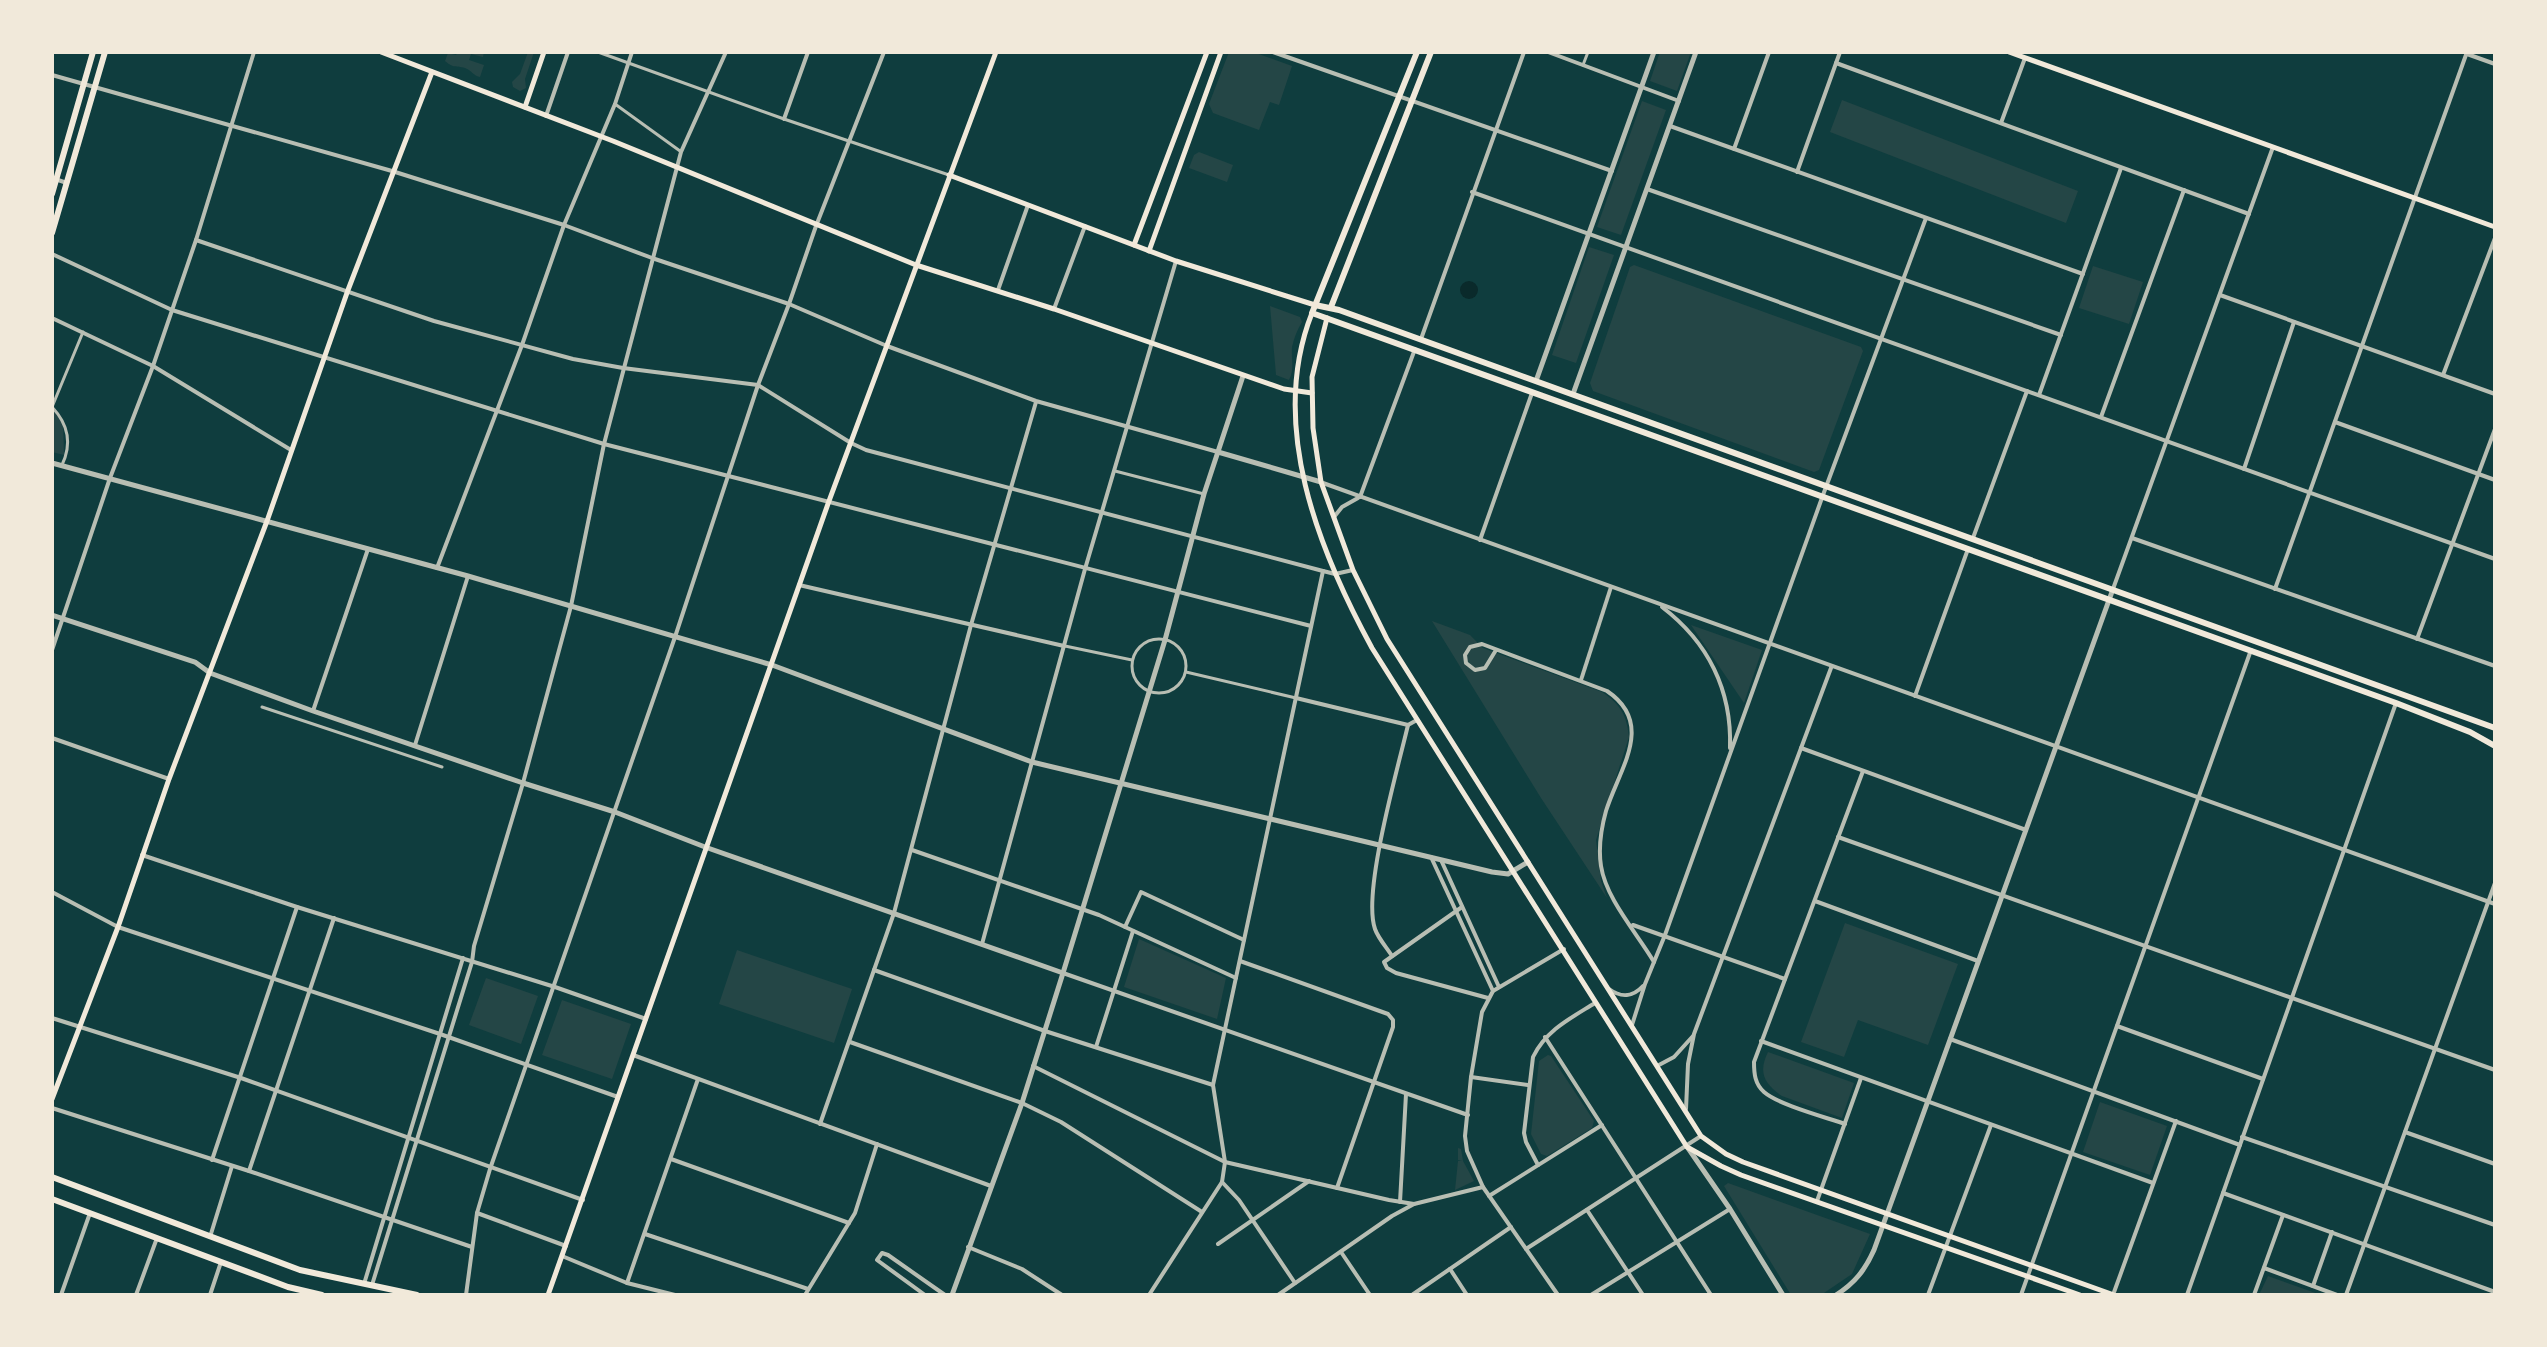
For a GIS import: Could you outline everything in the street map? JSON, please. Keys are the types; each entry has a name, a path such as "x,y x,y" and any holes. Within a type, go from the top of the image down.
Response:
{"main road":[{"path":"52,194 93,52"},
{"path":"52,233 105,52"},
{"path":"384,52 916,265 1054,309 1243,376 1312,393"},
{"path":"525,107 544,52"},
{"path":"548,1295 829,501 996,52"},
{"path":"1134,245 1207,52"},
{"path":"1149,251 1221,52"},
{"path":"1417,52 1314,309 1297,362 1296,428 1303,477 1335,574 1372,648 1687,1147 1721,1166 2080,1295"},
{"path":"1431,52 1331,307 1313,366 1313,428 1321,482 1353,570 1387,639 1701,1136 1743,1162 2113,1295"},
{"path":"2009,52 2495,227"},
{"path":"52,1099 267,521 392,171 432,72"},
{"path":"949,175 1532,393 2396,703 2470,732 2495,746"},
{"path":"1314,309 1331,307 2495,728"},
{"path":"52,1177 300,1270 417,1295"},
{"path":"52,1199 204,1255 286,1291 322,1295"},
{"path":"204,1255 210,1238"}],"street":[{"path":"52,650 196,240 254,52"},
{"path":"546,116 568,52"},
{"path":"598,52 949,175"},
{"path":"437,568 564,225 615,104 632,52"},
{"path":"372,1285 472,962 474,946 523,783 571,606 623,368 681,152 726,52"},
{"path":"784,119 808,52"},
{"path":"466,1295 477,1213 490,1169 675,637 758,385 884,52"},
{"path":"1273,52 1612,171"},
{"path":"1421,339 1524,52"},
{"path":"1548,52 1679,101"},
{"path":"1583,65 1588,52"},
{"path":"1536,381 1654,52"},
{"path":"1573,394 1696,52"},
{"path":"1734,149 1769,52"},
{"path":"1797,172 1840,52"},
{"path":"2275,589 2467,53 2495,64"},
{"path":"2001,124 2025,58"},
{"path":"1836,63 2249,214"},
{"path":"52,75 392,171 564,225 789,304 887,346 1036,401 1321,482 2495,904"},
{"path":"615,104 681,152"},
{"path":"1670,126 2083,274"},
{"path":"1836,1295 1860,1276 1874,1250 2273,147"},
{"path":"2039,395 2121,168"},
{"path":"54,179 67,183"},
{"path":"1647,189 2061,335"},
{"path":"2101,418 2184,190"},
{"path":"1472,192 2495,559"},
{"path":"998,290 1028,205"},
{"path":"1632,1025 1926,218"},
{"path":"1054,309 1085,226"},
{"path":"2443,375 2495,238"},
{"path":"196,240 434,321 573,359 758,385 866,450 1335,574 1353,570"},
{"path":"52,254 172,310 604,444 1311,626"},
{"path":"982,944 1085,569 1176,261"},
{"path":"2220,295 2495,394"},
{"path":"52,318 153,366 291,450"},
{"path":"2244,469 2294,322"},
{"path":"61,466 68,448 67,430 59,413 52,407 83,332"},
{"path":"1333,518 1342,507 1360,497 1415,349"},
{"path":"952,1295 1045,1031 1165,640 1204,494 1243,376"},
{"path":"1973,538 2027,391"},
{"path":"1480,540 1532,393"},
{"path":"820,1124 894,913 971,625 1036,401"},
{"path":"2335,422 2495,480"},
{"path":"2417,639 2495,429"},
{"path":"52,463 468,576 772,665 1032,762 1492,872 1508,874 1528,862"},
{"path":"1115,471 1204,494"},
{"path":"2132,538 2495,666"},
{"path":"313,711 368,549"},
{"path":"1915,696 1968,549"},
{"path":"1149,1295 1222,1182 1225,1162 1213,1085 1323,571"},
{"path":"415,745 468,576"},
{"path":"799,585 1132,660"},
{"path":"1581,680 1611,587"},
{"path":"1657,603 1690,632 1715,668 1728,710 1730,753"},
{"path":"52,615 195,662 210,673 313,711 615,812 705,847 1468,1115"},
{"path":"1155,639 1165,640 1176,645 1184,654 1186,672 1175,688 1163,693 1149,691 1135,679 1132,660 1142,645 1155,639"},
{"path":"1496,650 1485,668 1475,670 1466,663 1467,651 1474,645 1482,644 1607,691 1618,698 1631,717 1631,744 1606,810 1600,851 1606,882 1614,901 1654,962"},
{"path":"2021,1295 2251,650"},
{"path":"1686,1112 1688,1064 1694,1034 1832,667"},
{"path":"1186,672 1408,725 1417,720"},
{"path":"2187,1295 2396,703"},
{"path":"262,707 442,767"},
{"path":"1392,956 1375,930 1372,903 1380,845 1408,725"},
{"path":"52,738 169,779"},
{"path":"1801,748 2026,830"},
{"path":"1845,1124 1765,1093 1757,1083 1754,1062 1863,771"},
{"path":"1838,837 2495,1070"},
{"path":"912,850 1083,909 1236,978"},
{"path":"142,855 646,1019"},
{"path":"1431,857 1493,991"},
{"path":"1441,860 1499,987"},
{"path":"2346,1295 2495,883"},
{"path":"52,892 118,927 449,1037 618,1097"},
{"path":"1125,927 1141,892 1244,940"},
{"path":"1815,901 1978,961"},
{"path":"212,1160 297,907"},
{"path":"1462,907 1384,962 1396,973 1488,998"},
{"path":"249,1171 334,918"},
{"path":"1631,924 1785,979"},
{"path":"1095,1047 1133,931"},
{"path":"1558,1295 1483,1187 1467,1151 1465,1136 1471,1077 1482,1012 1488,998 1499,987 1564,949"},
{"path":"364,1284 463,958"},
{"path":"1240,961 1388,1014 1393,1020 1337,1188"},
{"path":"874,970 1045,1031 1213,1085"},
{"path":"1609,988 1621,995 1628,995 1645,984"},
{"path":"1538,1165 1524,1133 1533,1057 1545,1037 1597,1001"},
{"path":"52,1018 241,1078 583,1200"},
{"path":"2117,1026 2263,1079"},
{"path":"1656,1066 1674,1057 1694,1034"},
{"path":"1545,1037 1711,1295"},
{"path":"1950,1039 2240,1145"},
{"path":"1761,1041 2153,1183"},
{"path":"849,1042 1022,1103 1061,1122 1202,1212"},
{"path":"633,1055 991,1186"},
{"path":"1033,1066 1225,1162 1414,1204"},
{"path":"1471,1077 1529,1085"},
{"path":"1817,1201 1861,1078"},
{"path":"627,1283 698,1079"},
{"path":"1400,1202 1406,1094"},
{"path":"52,1108 472,1247"},
{"path":"2113,1295 2176,1121"},
{"path":"1489,1196 1602,1125"},
{"path":"1928,1295 1991,1125"},
{"path":"2405,1132 2495,1164"},
{"path":"1526,1249 1701,1136"},
{"path":"2242,1137 2495,1225"},
{"path":"645,1234 806,1292 849,1223 877,1144"},
{"path":"1687,1147 1783,1295"},
{"path":"671,1158 849,1223"},
{"path":"210,1238 232,1166"},
{"path":"1218,1244 1309,1181"},
{"path":"1222,1182 1239,1200 1295,1283"},
{"path":"1278,1295 1414,1204 1483,1187"},
{"path":"2223,1193 2495,1292"},
{"path":"1591,1295 1730,1209"},
{"path":"1587,1210 1643,1295"},
{"path":"61,1295 90,1213"},
{"path":"477,1213 566,1246"},
{"path":"2254,1295 2283,1215"},
{"path":"1412,1295 1511,1227"},
{"path":"2313,1286 2332,1232"},
{"path":"136,1295 157,1238"},
{"path":"968,1247 1022,1269 1062,1295"},
{"path":"1341,1252 1370,1295"},
{"path":"925,1295 877,1260 882,1253 945,1295"},
{"path":"562,1256 627,1283 675,1295"},
{"path":"210,1295 221,1262"},
{"path":"2264,1268 2337,1295"},
{"path":"1450,1269 1467,1295"}],"shaded area":[{"path":"458,52 484,52 483,57 471,54 469,60 484,65 480,77 445,61 448,53 456,55"},
{"path":"528,52 534,52 525,79 526,88 520,91 513,87 512,82 520,74"},
{"path":"1229,52 1253,52 1292,66 1279,105 1270,102 1259,130 1213,113 1209,104"},
{"path":"1660,52 1691,52 1677,91 1650,81"},
{"path":"1842,100 2078,191 2066,223 1830,132"},
{"path":"1642,101 1666,110 1621,235 1597,227"},
{"path":"1199,152 1233,165 1227,182 1189,168 1194,155"},
{"path":"1589,247 1614,255 1576,363 1552,355"},
{"path":"1634,265 1861,347 1863,351 1819,470 1814,472 1593,391 1590,383 1630,267"},
{"path":"2093,266 2143,282 2129,324 2079,308"},
{"path":"1465,281 1473,281 1478,290 1476,297 1465,299 1460,294 1460,286"},
{"path":"1270,306 1300,317 1302,322 1292,347 1289,380 1276,375"},
{"path":"52,410 63,419 64,455 52,452"},
{"path":"1432,621 1470,635 1483,648 1602,692 1622,711 1629,737 1596,840 1601,881 1607,898 1541,798"},
{"path":"1691,625 1762,650 1744,703"},
{"path":"1845,923 1958,964 1928,1045 1858,1020 1844,1057 1801,1042"},
{"path":"1139,939 1226,978 1217,1019 1124,987"},
{"path":"737,950 852,989 834,1043 719,1004"},
{"path":"486,978 538,996 521,1044 469,1025"},
{"path":"562,1000 631,1024 612,1079 542,1055"},
{"path":"1768,1052 1854,1083 1842,1118 1776,1091 1764,1077 1763,1066"},
{"path":"1548,1055 1594,1121 1592,1128 1547,1156 1541,1154 1531,1134 1539,1061"},
{"path":"2100,1102 2167,1126 2150,1175 2083,1152"},
{"path":"1458,1148 1474,1181 1455,1190 1458,1161 1462,1161 1458,1160"},
{"path":"1728,1183 1870,1234 1852,1274 1821,1295 1791,1295 1724,1186"},
{"path":"2268,1276 2321,1295 2259,1295"}]}
